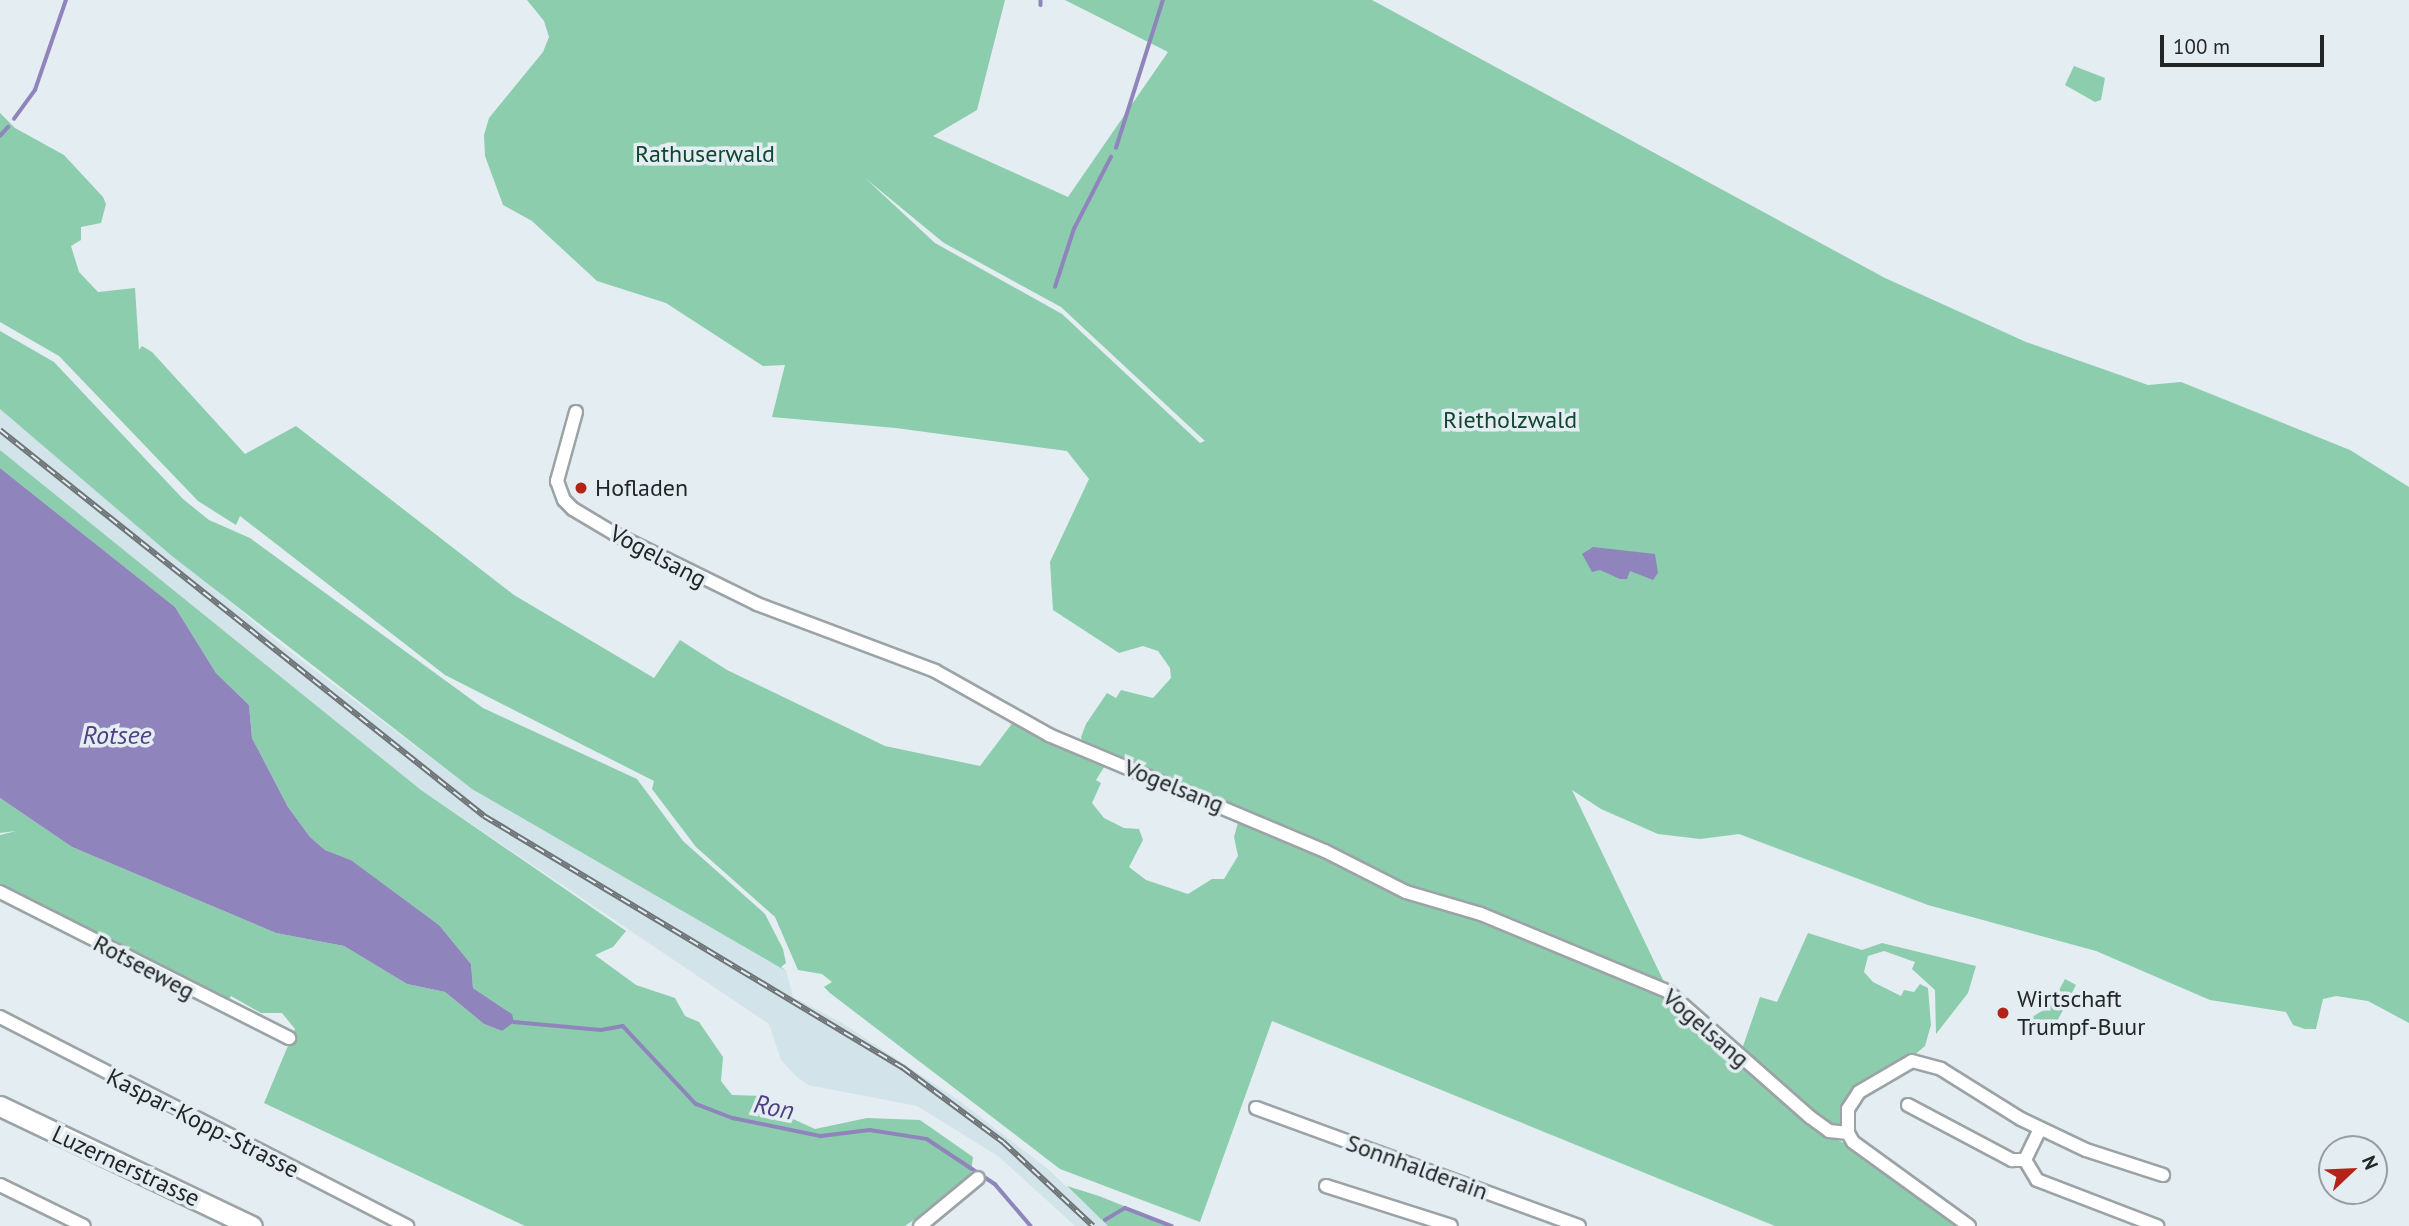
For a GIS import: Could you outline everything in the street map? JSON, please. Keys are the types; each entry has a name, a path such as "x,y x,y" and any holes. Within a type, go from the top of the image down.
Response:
{"main road":[{"name":"Luzernerstrasse","path":"0,1105 252,1226"}],"street":[{"name":"Vogelsang","path":"576,412 557,481 564,500 573,509 615,534 708,583 935,671 1049,734 1228,808 1406,892 1482,914 1654,984 1810,1117 1829,1131 1848,1133"},
{"name":"Rotseeweg","path":"0,892 289,1038"},
{"name":"Kaspar-Kopp-Strasse","path":"0,1017 407,1226"},
{"path":"1969,1226 1853,1142 1848,1133 1848,1109 1859,1092 1919,1061 2040,1129 2119,1163 2163,1175"},
{"path":"1908,1105 2012,1160 2025,1160"},
{"name":"Sonnhalderain","path":"1256,1108 1579,1226"},
{"path":"2025,1160 2040,1129"},
{"path":"2025,1160 2037,1180 2157,1226"},
{"path":"920,1226 978,1178"},
{"path":"0,1185 84,1226"},
{"path":"1326,1186 1451,1226"}],"shaded area":[{"path":"0,409 280,644 472,789 786,971 793,997 839,1021 957,1099 1048,1169 1108,1226 1075,1226 998,1156 917,1106 808,1085 781,1060 769,1024 421,790 0,450"}],"green space":[{"name":"Rietholzwald","path":"527,0 1005,0 977,110 933,136 1068,197 1168,52 1065,0 1372,0 1885,278 2026,342 2148,385 2181,382 2350,450 2409,487 2409,1023 2368,1001 2336,996 2323,999 2316,1029 2305,1029 2293,1025 2286,1012 2210,1000 2096,951 1928,905 1739,834 1700,839 1658,834 1601,809 1572,790 1665,984 1436,900 1084,745 1081,737 1086,724 1107,693 1116,698 1121,690 1153,698 1171,678 1170,668 1158,651 1143,646 1119,653 1053,610 1050,562 1089,479 1067,451 896,428 772,417 785,365 763,366 666,303 597,281 532,221 503,205 485,156 484,135 489,118 543,52 549,37 544,21","holes":["865,178 944,243 1061,307 1205,441 1200,443 1062,314 935,243"]},
{"path":"2074,66 2105,78 2101,100 2095,102 2065,85"},
{"path":"0,113 15,128 64,155 103,197 106,204 101,223 81,227 81,240 71,246 79,272 98,292 135,288 139,350 142,346 152,352 245,454 296,426 514,595 654,678 680,640 727,670 885,746 980,766 1017,717 1108,761 1096,780 1101,783 1092,803 1104,818 1124,828 1139,829 1143,840 1129,867 1146,880 1188,894 1212,879 1224,879 1238,856 1234,837 1240,815 1655,987 1832,1137 1875,1159 1960,1226 1775,1226 1272,1021 1200,1222 1060,1169 830,993 824,987 832,982 822,974 798,970 775,917 696,847 652,789 654,781 445,675 240,516 236,525 198,501 59,356 0,322"},
{"path":"0,331 54,362 183,499 209,520 250,538 483,708 637,779 683,841 765,914 783,949 786,963 781,967 786,971 472,789 172,556 0,409"},
{"path":"0,450 421,790 626,931 613,947 595,955 636,985 675,998 685,1016 699,1022 723,1057 721,1081 732,1095 762,1096 782,1114 815,1129 867,1118 920,1120 973,1157 970,1180 905,1226 525,1226 264,1103 295,1029 282,1013 261,1013 231,996 225,1005 0,886 0,835 16,831 0,833 0,798 72,847 276,933 344,946 407,984 445,992 484,1024 502,1031 512,1014 473,988 471,964 439,925 351,860 325,850 310,837 288,807 252,738 249,705 216,673 175,607 0,468"},
{"path":"1808,933 1862,950 1882,943 1976,966 1968,993 1936,1034 1935,990 1912,969 1915,962 1884,951 1868,956 1864,972 1873,982 1901,996 1904,990 1914,992 1920,984 1928,988 1931,1025 1925,1046 1842,1116 1840,1126 1834,1130 1740,1055 1760,997 1777,1002"},
{"path":"2065,979 2076,985 2051,1033 2031,1018 2051,1005"},
{"path":"1067,1186 1099,1196 1174,1226 1108,1226"}],"water":[{"name":"Rotsee","path":"0,468 175,607 216,673 249,705 252,738 288,807 310,837 325,850 351,860 439,925 471,964 473,988 512,1014 514,1022 502,1031 484,1024 445,992 407,984 344,946 276,933 72,847 0,798"},
{"path":"1593,547 1655,554 1658,573 1653,580 1630,571 1627,579 1620,579 1600,570 1592,572 1582,554"}],"waterway":[{"path":"14,119 35,90 66,0"},
{"path":"1041,0 1041,5"},
{"path":"1116,148 1163,0"},
{"path":"0,136 8,127"},
{"path":"1055,287 1074,229 1111,157"},
{"name":"Ron","path":"514,1022 601,1030 623,1026 696,1104 733,1118 821,1136 870,1130 927,1139 995,1184 1031,1226"},
{"name":"Ron","path":"1105,1220 1125,1208 1172,1226"}],"railway":[{"path":"0,430 484,816 902,1067 1003,1142 1093,1226"}],"place":[{"name":"Hofladen","path":"581,488"},
{"name":"Wirtschaft Trumpf-Buur","path":"2003,1013"}],"park label":[{"name":"Rathuserwald","path":"705,154"}]}
